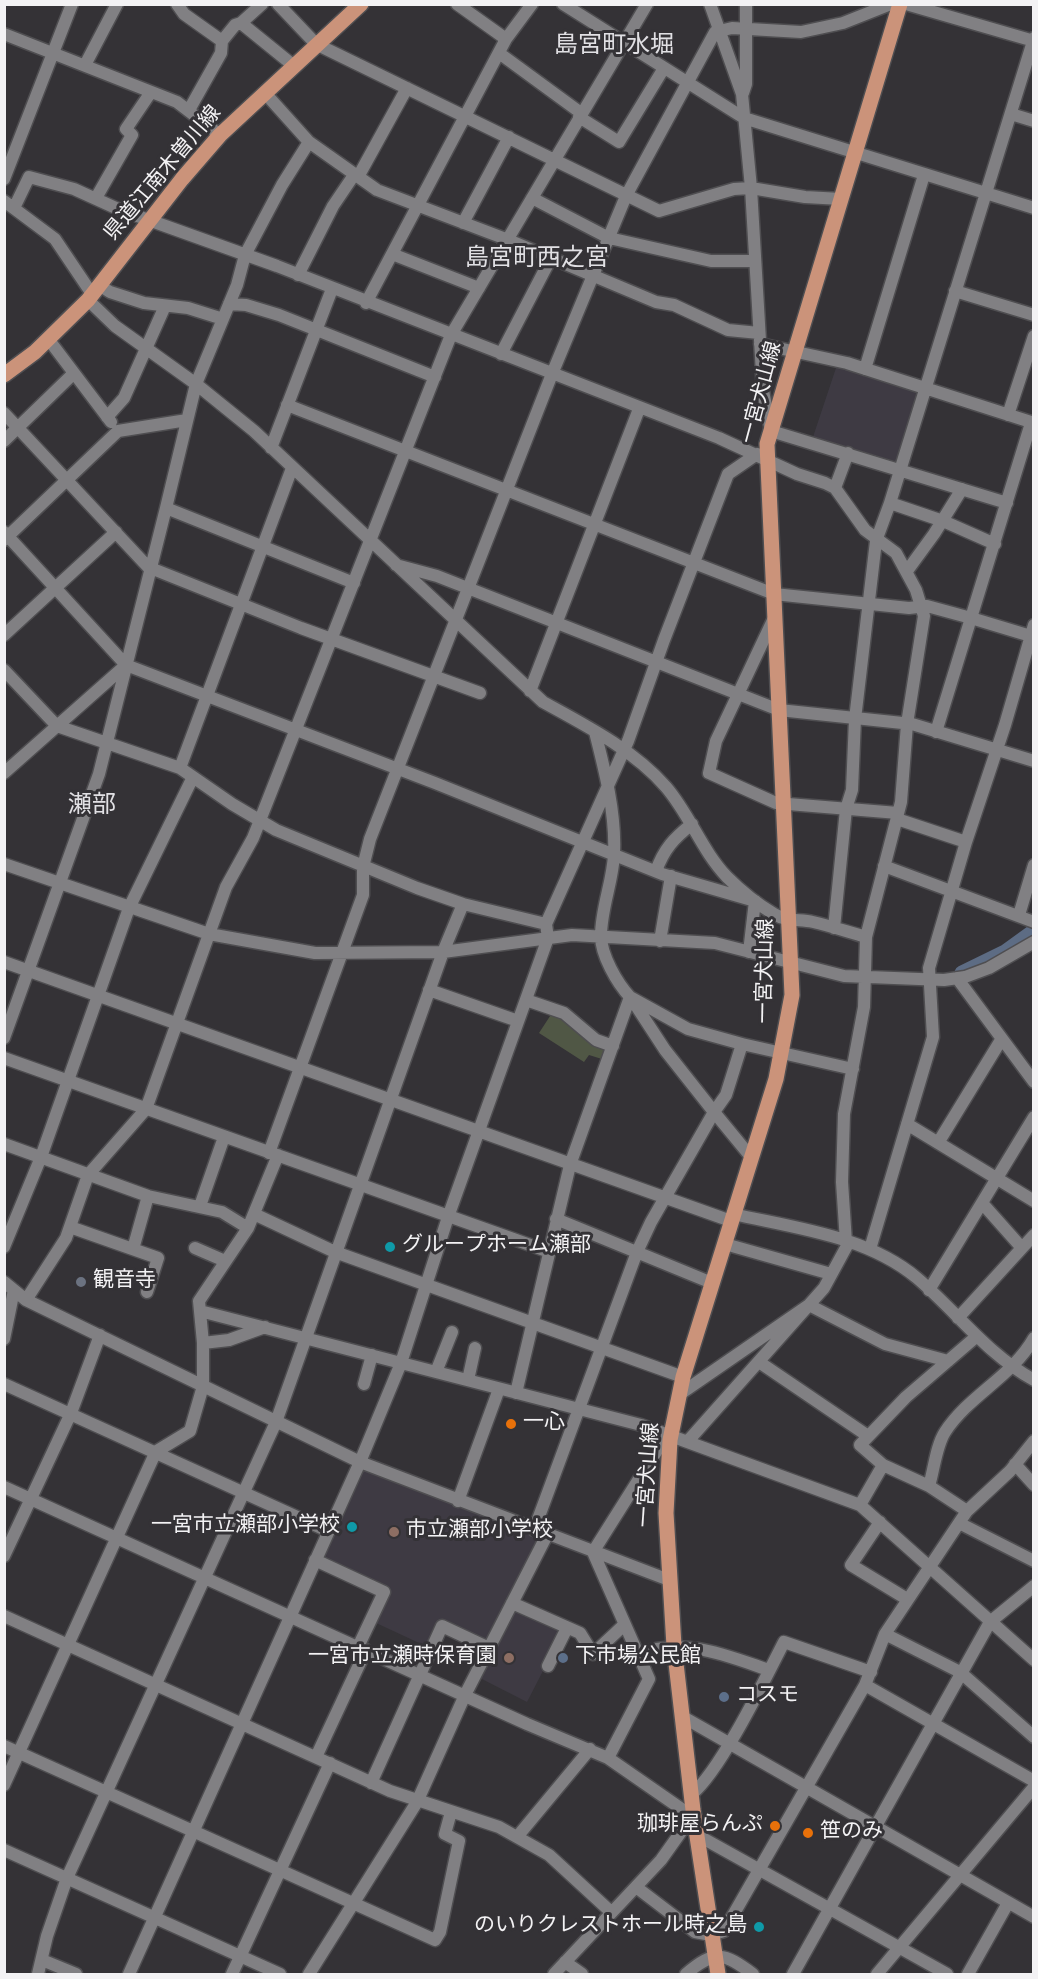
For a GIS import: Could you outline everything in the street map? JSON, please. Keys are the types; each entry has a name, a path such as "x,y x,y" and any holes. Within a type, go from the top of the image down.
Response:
{"main road":[{"name":"県道江南木曽川線","path":"4,375 49,340 93,293 220,135 361,4"},
{"name":"一宮犬山線","path":"718,1974 692,1802 674,1646 666,1513 669,1434 683,1377 783,1053 792,995 774,594 762,457 900,4"}],"street":[{"path":"4,179 72,4"},
{"path":"85,65 117,4"},
{"path":"177,4 184,14 222,41"},
{"path":"189,110 221,53 222,41 235,25 241,23 262,4"},
{"path":"278,4 316,44 659,211 734,189 751,188 805,197 841,199"},
{"path":"457,4 506,39"},
{"path":"366,303 416,204 506,39 532,4"},
{"path":"563,4 744,118 1034,208"},
{"path":"26,1300 66,1238 88,1175 146,1109 226,887 260,821 452,335 506,239 647,4"},
{"path":"710,4 742,94 751,188 763,390 771,431 1007,503"},
{"path":"742,94 746,84 746,4"},
{"path":"4,1785 157,1451 190,1431 202,1386 203,1343 199,1301 202,1293 248,1228 255,1214 299,1067 363,895 363,867 370,839 436,677 468,588 552,374 595,276 626,196 715,32 746,28 801,32 843,23 891,4"},
{"path":"834,928 846,809 852,790 855,719 876,541 890,503 1033,40 906,4"},
{"path":"241,23 294,66"},
{"path":"4,34 177,102 220,135"},
{"path":"499,53 619,142 664,68"},
{"path":"298,275 333,206 356,176 407,87"},
{"path":"96,198 132,135 126,129 151,92"},
{"path":"265,93 309,142 377,190 506,239 656,302 674,305 728,330 760,338 794,352 865,369 1032,423 936,732"},
{"path":"1011,114 1034,121"},
{"path":"463,223 509,136"},
{"path":"4,1038 99,774 148,567 166,508 196,384 229,304 245,255 282,185 309,142"},
{"path":"865,369 924,175"},
{"path":"688,1441 809,1305 831,1275 847,1242 842,1148 844,1114 864,1007 862,979 866,937 902,794 907,724 924,616 906,571 896,553 876,541 855,518 835,488 762,457 298,275 149,221 74,189 29,177 10,203 56,238 115,326 196,384 271,448 543,702 624,751 664,785 726,876 755,901 790,921 811,921 866,937"},
{"path":"532,198 609,238 711,261 754,261"},
{"path":"392,254 479,288"},
{"path":"501,354 551,258"},
{"path":"271,448 332,289"},
{"path":"955,291 1034,315"},
{"path":"93,293 110,292 144,303 188,308 223,319"},
{"path":"229,304 246,305 279,315 435,376"},
{"path":"107,417 124,398 165,306"},
{"path":"1008,415 1034,336"},
{"path":"49,340 118,430"},
{"path":"4,441 74,374"},
{"path":"287,405 774,594 922,609 927,606 1032,633 997,750 966,842 928,979 933,1037 870,1249"},
{"path":"530,691 639,409"},
{"path":"4,413 148,567 332,639 480,693"},
{"path":"186,420 118,430 6,536 126,665 656,871 755,901"},
{"path":"835,488 848,453"},
{"path":"129,1974 360,1462 401,1363 448,1217 548,938 546,924 585,843 624,751 728,474 762,457"},
{"path":"180,768 292,468"},
{"path":"906,571 962,489"},
{"path":"890,503 942,520 995,544"},
{"path":"166,508 354,582"},
{"path":"4,635 116,532"},
{"path":"396,565 404,565 468,588 779,710 907,724 1034,762"},
{"path":"774,617 740,694 716,741 709,773 760,797 784,803 898,816 966,842"},
{"path":"7,767 126,665"},
{"path":"4,670 57,726 180,768 260,821 363,867 463,904 546,924"},
{"path":"595,732 608,789 614,855 601,937 615,975 665,1050 751,1157"},
{"path":"4,1247 41,1157 129,908 192,777"},
{"path":"656,871 672,839 692,824"},
{"path":"4,864 209,934 283,949 340,953 443,952 548,938 601,937 715,944 792,965 862,979 928,979 957,978 989,968 1034,942"},
{"path":"1019,915 1034,865"},
{"path":"884,866 1034,922"},
{"path":"660,941 671,876"},
{"path":"749,952 755,901"},
{"path":"38,1974 47,1936 67,1878 276,1422 429,990 463,904"},
{"path":"4,962 665,1198 732,1218 870,1249 893,1261 929,1290 1012,1368 1034,1380"},
{"path":"957,978 1034,1082"},
{"path":"429,990 518,1022"},
{"path":"630,997 688,1029 742,1044 853,1069"},
{"path":"516,1393 570,1165 630,997"},
{"path":"526,1000 564,1013 597,1040 613,1046"},
{"path":"938,1143 1001,1040"},
{"path":"534,1530 599,1348 637,1252 665,1198 726,1095 742,1044"},
{"path":"4,1058 548,1251"},
{"path":"929,1290 1034,1117"},
{"path":"907,1124 1034,1201"},
{"path":"200,1206 224,1137"},
{"path":"4,1144 148,1196 222,1212 248,1228"},
{"path":"133,1249 148,1196"},
{"path":"982,1203 1022,1248"},
{"path":"255,1214 335,1252 683,1377"},
{"path":"556,1219 712,1283"},
{"path":"69,1227 158,1258 147,1292"},
{"path":"958,1317 1034,1235"},
{"path":"725,1244 831,1275"},
{"path":"195,1248 225,1261"},
{"path":"9,1286 26,1300 360,1462 669,1580"},
{"path":"4,1339 9,1286"},
{"path":"809,1305 890,1347 948,1361"},
{"path":"680,1394 809,1305"},
{"path":"201,1311 669,1434 860,1505 1034,1660"},
{"path":"203,1343 230,1341 265,1328"},
{"path":"436,1372 452,1332"},
{"path":"4,1556 71,1413 100,1335"},
{"path":"967,1511 929,1486 883,1465 860,1445 906,1397 977,1336"},
{"path":"929,1486 944,1434 974,1400 1012,1368 1034,1338"},
{"path":"468,1380 475,1348"},
{"path":"364,1384 372,1355"},
{"path":"759,1362 868,1436"},
{"path":"4,1384 157,1451 328,1531"},
{"path":"459,1501 499,1389"},
{"path":"593,1552 669,1434"},
{"path":"636,1887 695,1932 711,1935 724,1931 865,1685 885,1634 907,1599 967,1511 1015,1464 1034,1441"},
{"path":"1015,1464 1034,1485"},
{"path":"860,1505 883,1465"},
{"path":"4,1487 420,1675 590,1749 608,1758 683,1810 692,1802 728,1743 784,1642 870,1672"},
{"path":"880,1522 852,1565 907,1599"},
{"path":"959,1523 1034,1560"},
{"path":"309,1974 417,1802 465,1695 547,1535"},
{"path":"593,1552 649,1679 608,1758"},
{"path":"315,1560 384,1592 316,1757"},
{"path":"794,1974 960,1672 990,1622 1034,1586"},
{"path":"512,1603 580,1633 593,1654 624,1625"},
{"path":"4,1616 371,1783 417,1802 499,1827 562,1865 611,1912"},
{"path":"371,1783 442,1626 489,1648"},
{"path":"548,1666 567,1628"},
{"path":"885,1634 960,1672 1034,1737"},
{"path":"638,1654 655,1648 674,1646 706,1648 769,1670"},
{"path":"865,1685 1034,1781"},
{"path":"683,1717 1034,1917"},
{"path":"4,1746 435,1940 440,1932 459,1841 445,1834 451,1812"},
{"path":"517,1837 590,1749"},
{"path":"232,1974 330,1763"},
{"path":"877,1974 1034,1787"},
{"path":"554,1974 661,1860 683,1829 696,1831 760,1870 947,1974"},
{"path":"4,1850 280,1974"},
{"path":"968,1974 1008,1903"},
{"path":"686,1974 703,1959 715,1956 730,1958 753,1974"},
{"path":"42,1960 76,1974"},
{"path":"566,1962 582,1974"}],"shaded area":[{"path":"837,365 920,391 898,462 813,437"},
{"path":"364,1468 540,1536 489,1648 442,1626 432,1649 374,1622 386,1591 321,1560 359,1469"},
{"path":"513,1608 562,1628 563,1632 527,1702 478,1677"}],"green space":[{"path":"554,1010 609,1048 605,1060 589,1055 584,1062 539,1033"}],"waterway":[{"path":"962,973 1005,952 1034,931"}],"place":[{"name":"グループホーム瀬部","path":"390,1247"},
{"name":"観音寺","path":"81,1282"},
{"name":"一心","path":"511,1424"},
{"name":"一宮市立瀬部小学校","path":"352,1527"},
{"name":"市立瀬部小学校","path":"394,1532"},
{"name":"一宮市立瀬時保育園","path":"509,1658"},
{"name":"下市場公民館","path":"563,1658"},
{"name":"コスモ","path":"724,1697"},
{"name":"珈琲屋らんぷ","path":"775,1826"},
{"name":"笹のみ","path":"808,1833"},
{"name":"のいりクレストホール時之島","path":"759,1927"}],"district":[{"name":"島宮町水堀","path":"614,47"},
{"name":"島宮町西之宮","path":"537,260"},
{"name":"瀬部","path":"92,807"}]}
